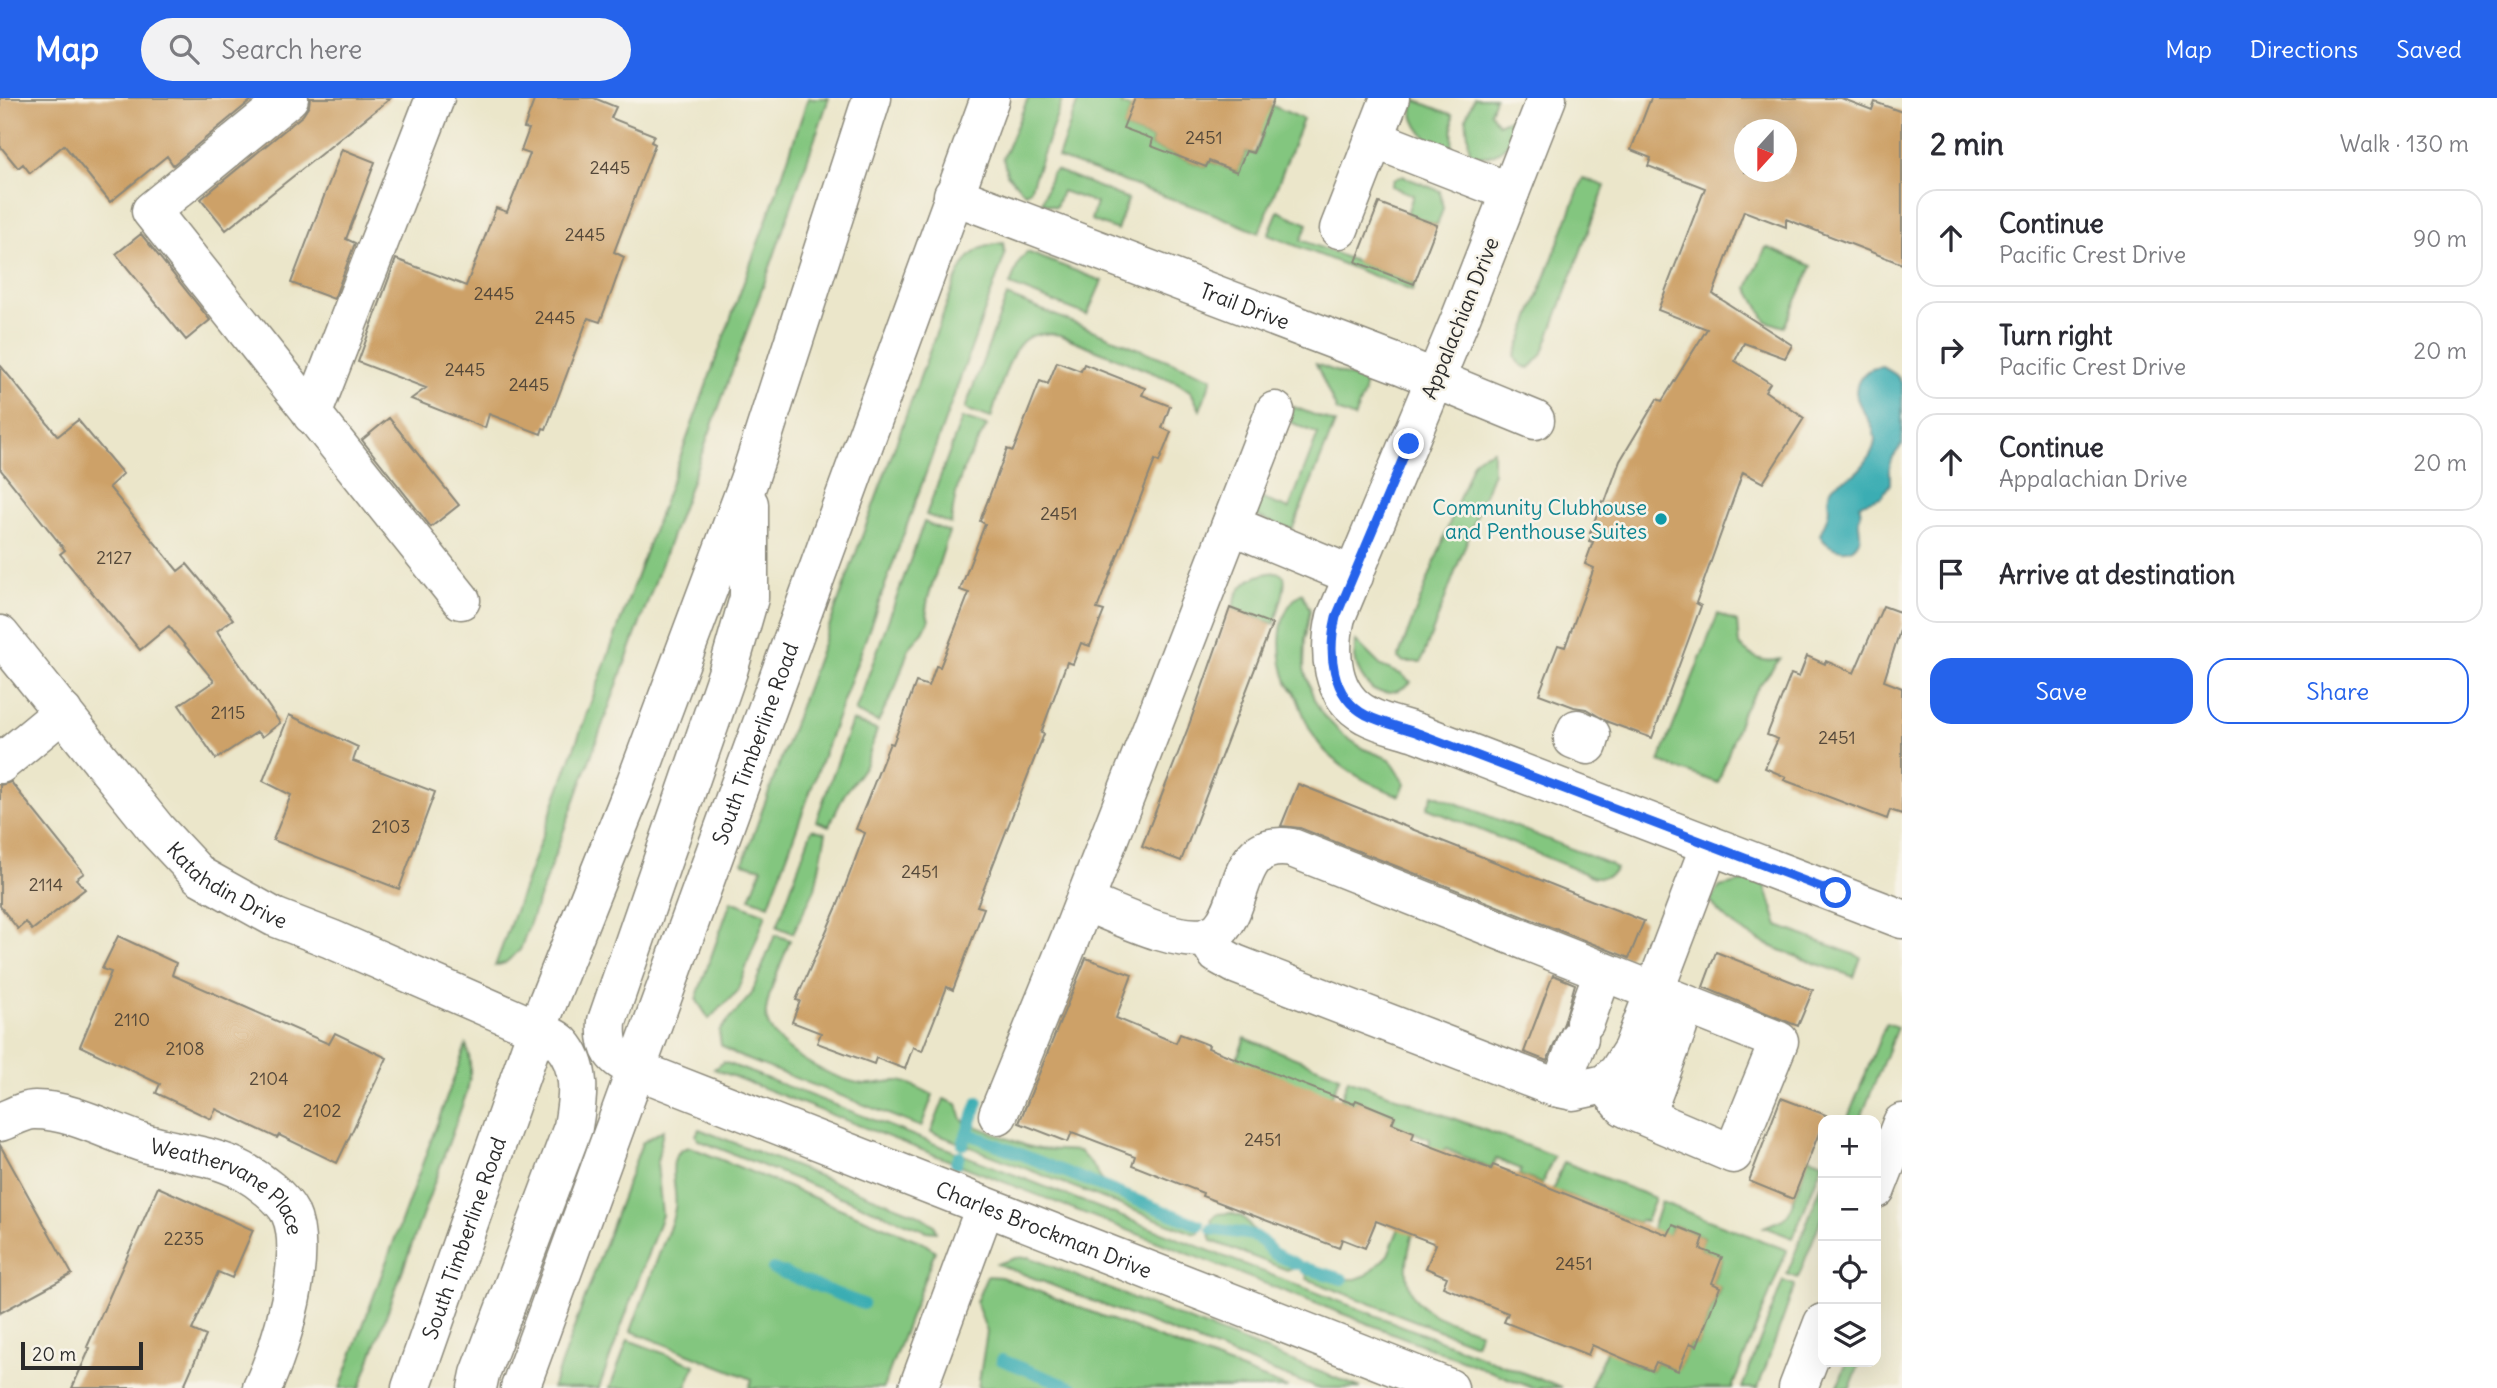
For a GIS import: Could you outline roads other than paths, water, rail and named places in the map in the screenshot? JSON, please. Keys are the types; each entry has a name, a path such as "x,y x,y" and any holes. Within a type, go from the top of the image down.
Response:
{"main road":[{"path":"289,98 151,211 461,600"},
{"path":"312,415 435,98"},
{"name":"South Timberline Road","path":"411,1388 537,1029 636,782 749,480 872,98"},
{"name":"South Timberline Road","path":"520,1388 990,98"},
{"path":"1339,229 1390,98"},
{"name":"Appalachian Drive","path":"1547,98 1436,379 1336,617 1331,637 1331,656 1341,688 1351,703 1364,714 1902,919"},
{"path":"1374,139 1510,192"},
{"name":"Trail Drive","path":"953,195 1436,379 1535,420"},
{"path":"999,1115 1085,902 1275,411"},
{"name":"Charles Brockman Drive","path":"749,480 749,598 728,671 607,1021 606,1037 611,1053 638,1070 1449,1388"},
{"path":"1231,525 1354,576"},
{"name":"Katahdin Drive","path":"0,635 157,830 200,876 274,917 537,1029 560,1043 575,1066 579,1096 573,1127 477,1388"},
{"path":"0,764 62,712"},
{"path":"1206,937 1217,954 1234,964 1573,1091 1605,1084 1618,1072 1632,1050 1710,845"},
{"path":"1085,902 1176,936 1192,939 1206,937 1219,931 1227,918 1246,868 1254,857 1279,846 1292,848 1779,1041 1733,1154 1624,1107 1605,1084"},
{"path":"1560,1088 1603,972"},
{"name":"Weathervane Place","path":"0,1122 32,1110 58,1113 145,1143 209,1157 244,1171 274,1194 290,1213 297,1241 293,1289 284,1328 262,1388"},
{"path":"1880,1178 1902,1123"},
{"path":"918,1388 985,1207"},
{"path":"1798,1388 1818,1336"}],"water":[{"path":"1883,367 1897,376 1902,385 1902,445 1893,457 1890,484 1881,497 1859,504 1860,535 1857,544 1847,550 1840,550 1828,545 1820,535 1829,512 1828,496 1835,484 1861,468 1873,449 1873,431 1856,395 1860,379 1872,369"}],"waterway":[{"path":"963,1144 978,1102"},
{"path":"967,1133 1199,1225"},
{"path":"956,1163 959,1156"},
{"path":"1212,1229 1252,1235 1273,1253 1296,1264"},
{"path":"1305,1268 1342,1279"},
{"path":"773,1269 863,1304"},
{"path":"1002,1360 1073,1388"}],"place":[{"name":"Community Clubhouse and Penthouse Suites","path":"1661,519"}]}
